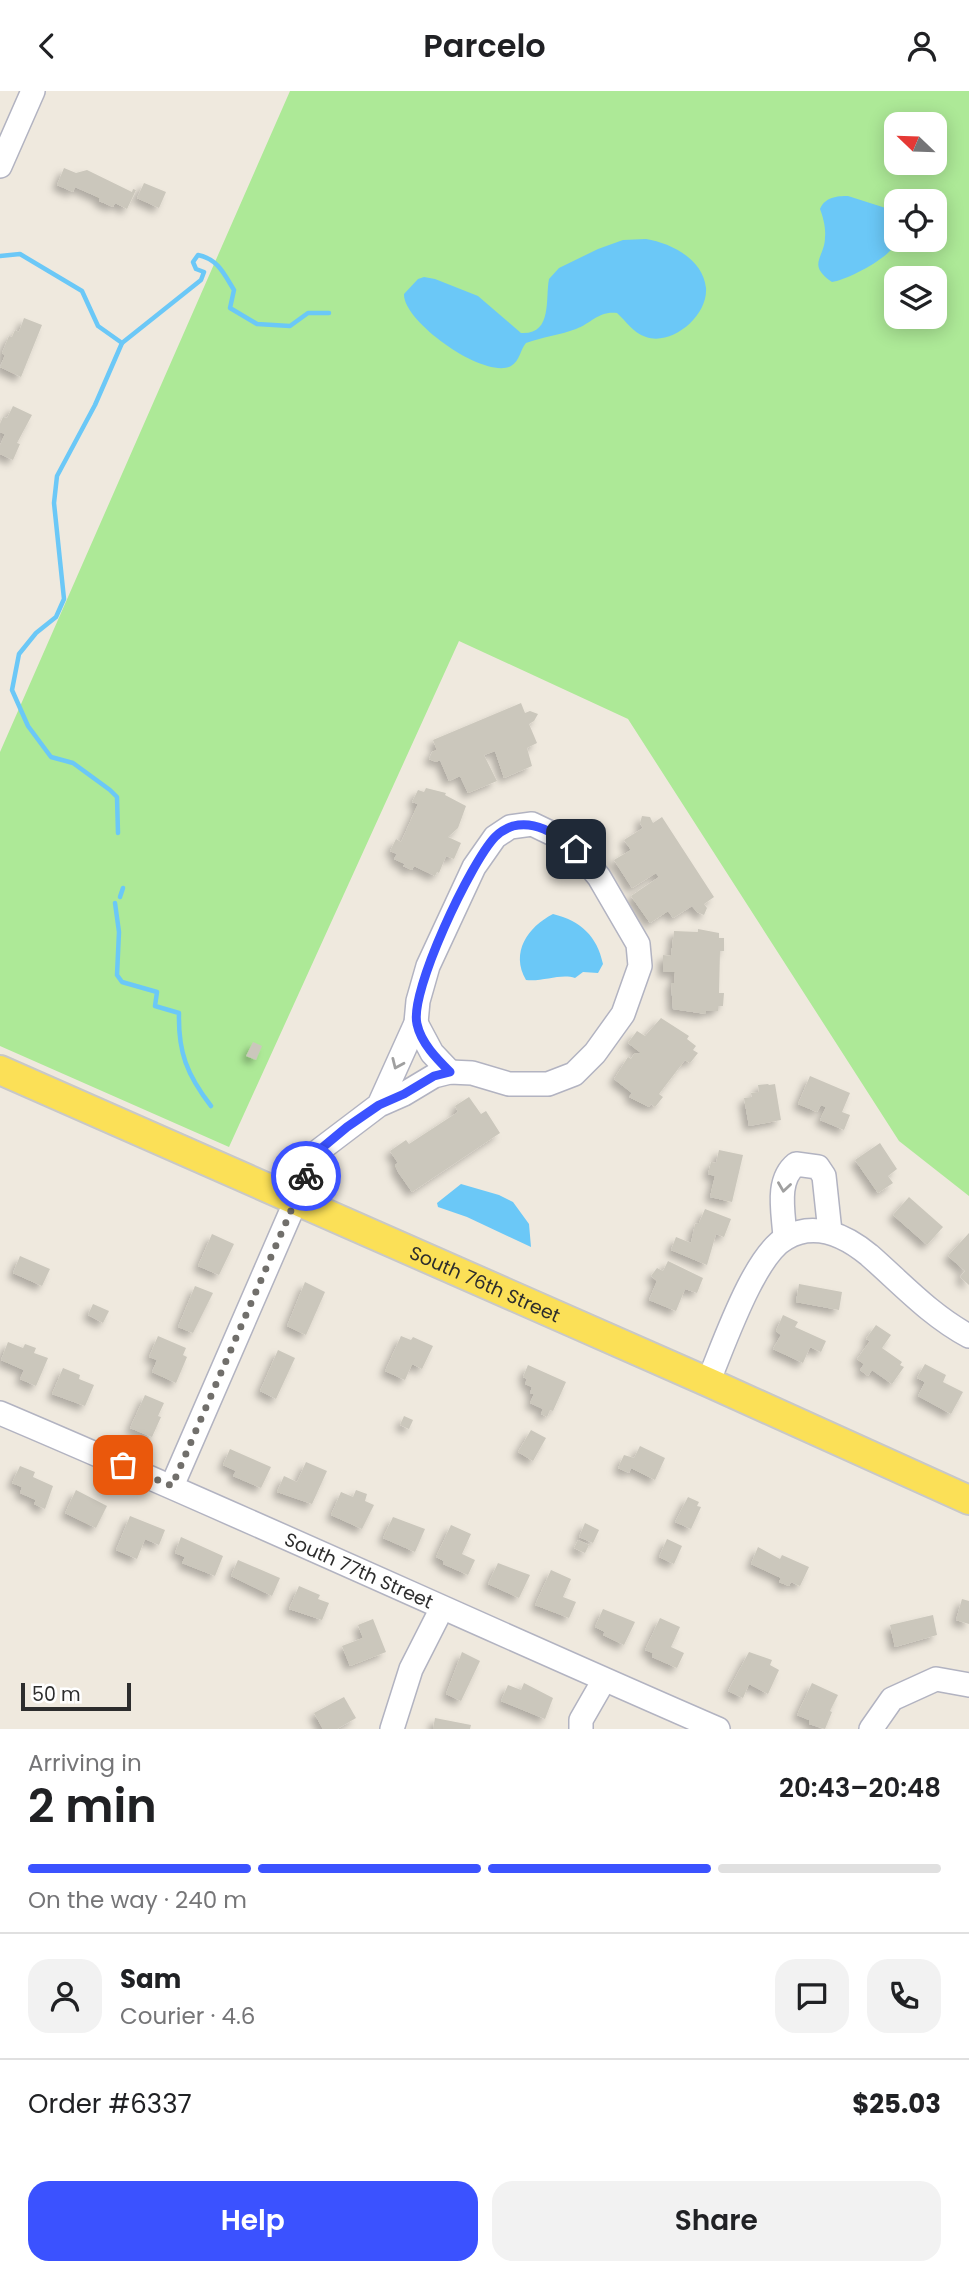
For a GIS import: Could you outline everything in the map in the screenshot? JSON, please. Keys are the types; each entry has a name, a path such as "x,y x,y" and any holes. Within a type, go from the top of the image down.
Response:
{"main road":[{"name":"South 76th Street","path":"0,1070 969,1500"}],"street":[{"path":"0,166 33,91"},
{"path":"172,1486 317,1152 379,1105 434,1076 450,1072 472,1073 509,1084 548,1084 574,1074 595,1053 623,1014 640,966 638,944 599,877 576,849 532,824 510,827 495,837 474,867 428,966 418,1001 416,1023 379,1105"},
{"path":"416,1023 432,1053 450,1072"},
{"path":"785,1238 782,1188 790,1169 796,1164 818,1167 824,1176 830,1232"},
{"path":"708,1382 763,1260 785,1238 808,1231 830,1232 851,1242 931,1310 969,1336"},
{"name":"South 77th Street","path":"0,1413 172,1486 718,1729"},
{"path":"392,1729 411,1669 442,1608"},
{"path":"871,1729 892,1699 936,1679 969,1685"},
{"path":"582,1729 581,1720 604,1680"}],"green space":[{"path":"290,91 969,91 969,1196 899,1141 628,719 459,641 229,1147 0,1046 0,752"}],"water":[{"path":"848,196 884,207 884,252 888,252 858,272 832,282 824,276 818,265 825,234 820,209 828,200"},
{"path":"646,239 666,244 684,254 704,278 705,299 701,309 687,326 667,337 656,339 641,335 617,313 610,313 582,327 526,343 514,364 499,368 483,365 447,346 417,319 407,306 404,294 418,279 435,279 478,296 521,333 531,332 543,322 549,279 559,268 623,240"},
{"path":"553,914 572,921 592,938 603,964 598,973 583,972 575,978 564,976 526,980 520,960 524,941 536,926"},
{"path":"461,1184 513,1202 529,1224 531,1247 467,1217 438,1207 437,1203"}],"building":[{"path":"64,168 76,173 87,170 132,192 133,189 136,190 127,209 115,203 113,207 75,187 73,192 57,185"},
{"path":"144,183 166,192 159,208 137,198"},
{"path":"24,318 42,325 21,377 0,367 9,336 12,337 15,330 19,332"},
{"path":"13,406 32,415 17,443 20,444 13,460 0,454 0,445 5,434 0,432 0,424 3,417 7,418"},
{"path":"521,703 525,713 530,711 538,714 529,724 537,743 527,748 532,766 504,778 495,751 484,755 497,781 468,793 460,776 449,781 440,760 436,762 429,759 432,752 437,750 433,740"},
{"path":"426,788 446,793 445,795 466,806 458,828 448,837 461,843 454,859 446,856 435,876 414,866 412,870 403,866 405,864 394,859 397,854 390,851 396,839 401,842 418,804 412,802 418,790 424,792"},
{"path":"642,816 650,817 653,823 662,817 714,897 704,904 707,908 704,915 692,906 673,918 668,911 650,923 631,896 659,877 656,873 632,888 614,860 631,850 624,840 643,828 640,823"},
{"path":"698,929 719,933 719,938 724,938 724,951 720,951 719,993 724,993 723,1006 718,1006 718,1011 706,1011 706,1014 673,1009 671,983 674,983 675,972 663,972 663,955 671,956 674,931 698,932"},
{"path":"661,1018 689,1036 687,1039 696,1046 693,1050 698,1053 690,1063 685,1060 659,1094 663,1097 655,1107 651,1104 649,1107 629,1097 632,1093 614,1079 628,1057 631,1059 634,1054 641,1053 628,1043 637,1031 645,1036"},
{"path":"253,1042 262,1046 256,1060 246,1056"},
{"path":"810,1076 850,1093 842,1112 850,1115 844,1130 820,1120 826,1107 821,1105 817,1112 798,1104"},
{"path":"775,1084 781,1120 749,1126 744,1098 759,1092 758,1085"},
{"path":"469,1097 481,1114 486,1111 500,1133 412,1192 398,1172 395,1165 398,1163 390,1151 406,1140 409,1144 458,1112 455,1106"},
{"path":"880,1143 897,1169 888,1176 893,1183 878,1193 855,1160"},
{"path":"719,1150 743,1155 732,1202 710,1197 715,1176 708,1174 711,1162 716,1163"},
{"path":"909,1197 943,1227 927,1245 893,1215"},
{"path":"705,1209 731,1219 724,1237 716,1234 707,1265 671,1250 676,1237 691,1243 695,1224 699,1223"},
{"path":"969,1233 969,1285 960,1277 965,1271 948,1256"},
{"path":"212,1234 234,1244 219,1275 198,1266"},
{"path":"20,1256 50,1269 42,1286 13,1273"},
{"path":"668,1261 703,1278 697,1293 685,1289 676,1311 649,1300 657,1281 651,1276 657,1268 663,1271"},
{"path":"305,1282 325,1292 306,1335 287,1326"},
{"path":"799,1284 842,1292 839,1310 796,1302"},
{"path":"195,1286 213,1293 193,1333 178,1327"},
{"path":"93,1304 109,1311 103,1323 88,1315"},
{"path":"783,1315 798,1322 795,1327 826,1341 821,1352 810,1347 803,1363 773,1349 781,1335 776,1331"},
{"path":"876,1325 891,1335 882,1348 902,1362 900,1365 904,1367 892,1384 872,1370 868,1376 860,1370 864,1364 857,1359 870,1341 866,1339"},
{"path":"158,1336 186,1348 183,1355 187,1357 176,1383 152,1372 157,1360 149,1357"},
{"path":"401,1336 411,1340 413,1337 433,1346 422,1369 412,1364 405,1380 385,1371"},
{"path":"8,1342 23,1348 25,1344 36,1348 34,1353 48,1358 36,1386 20,1379 24,1370 1,1360"},
{"path":"278,1350 295,1358 276,1399 260,1391"},
{"path":"925,1364 946,1375 943,1382 963,1392 951,1414 918,1396 925,1382 917,1378"},
{"path":"528,1365 566,1382 553,1411 550,1410 547,1417 541,1414 543,1409 530,1403 534,1394 530,1393 532,1387 525,1384 527,1379 523,1377"},
{"path":"63,1368 94,1385 85,1406 52,1394"},
{"path":"145,1395 164,1403 152,1437 130,1428"},
{"path":"404,1416 413,1420 409,1429 400,1425"},
{"path":"531,1430 546,1438 533,1461 518,1452"},
{"path":"640,1446 665,1458 655,1480 631,1468 629,1473 618,1468 624,1455 634,1458"},
{"path":"230,1449 271,1467 261,1488 233,1476 236,1471 223,1465"},
{"path":"306,1462 327,1471 312,1504 277,1492 284,1476 297,1482"},
{"path":"20,1466 35,1472 33,1477 53,1486 45,1509 34,1504 36,1500 20,1493 22,1487 12,1483"},
{"path":"76,1490 107,1506 96,1528 65,1513"},
{"path":"356,1490 367,1494 365,1501 374,1505 362,1529 331,1515 341,1492 353,1497"},
{"path":"688,1497 699,1502 697,1506 701,1507 691,1529 675,1522"},
{"path":"130,1516 165,1530 159,1545 145,1539 137,1559 116,1550"},
{"path":"393,1517 425,1529 415,1552 383,1538"},
{"path":"585,1523 599,1530 593,1543 579,1537"},
{"path":"451,1525 471,1534 462,1554 475,1560 468,1575 443,1564 444,1561 436,1557"},
{"path":"181,1537 223,1556 215,1576 182,1563 185,1557 175,1553"},
{"path":"667,1539 682,1546 674,1564 659,1557"},
{"path":"578,1540 589,1545 585,1553 574,1548"},
{"path":"758,1547 780,1559 782,1555 809,1567 800,1586 791,1582 789,1586 779,1582 781,1578 751,1564"},
{"path":"238,1560 280,1578 272,1596 231,1576"},
{"path":"498,1563 530,1575 519,1598 488,1584"},
{"path":"551,1570 571,1579 563,1597 576,1602 569,1618 535,1605"},
{"path":"299,1586 320,1595 318,1599 329,1603 322,1620 289,1609"},
{"path":"962,1599 969,1601 969,1624 956,1620"},
{"path":"603,1609 635,1622 624,1645 603,1635 605,1632 595,1627"},
{"path":"933,1615 937,1635 895,1647 890,1625"},
{"path":"660,1618 680,1627 671,1647 684,1653 677,1668 652,1657 653,1653 645,1650"},
{"path":"373,1619 386,1652 350,1666 342,1646 363,1638 358,1625"},
{"path":"462,1652 480,1661 461,1701 446,1694"},
{"path":"749,1652 772,1660 770,1665 779,1670 768,1694 749,1684 743,1698 728,1691"},
{"path":"524,1683 553,1698 545,1719 501,1701 508,1685 521,1690"},
{"path":"812,1683 838,1695 825,1729 809,1724 809,1720 797,1715"},
{"path":"344,1697 356,1718 337,1729 323,1729 314,1713"},
{"path":"435,1718 471,1725 470,1729 433,1729"}],"waterway":[{"path":"0,256 20,254 82,291 98,326 122,343 201,280 204,272 196,269 193,262 198,255 211,260 227,278 234,290 230,308 257,324 290,326 308,313 329,313"},
{"path":"118,833 117,797 73,763 51,757 28,726 12,690 19,654 36,633 56,617 64,599 54,503 57,476 95,405 122,343"},
{"path":"120,897 123,888"},
{"path":"115,903 119,932 117,975 122,982 157,992 155,1006 179,1013 180,1040 186,1063 211,1106"}],"way so far":[{"path":"123,1465 172,1486 306,1176"}],"route":[{"path":"306,1176 317,1152 347,1127 379,1105 434,1076 450,1072 432,1053 416,1023 418,1001 428,966 474,867 495,837 510,827 532,824 576,849"}]}
